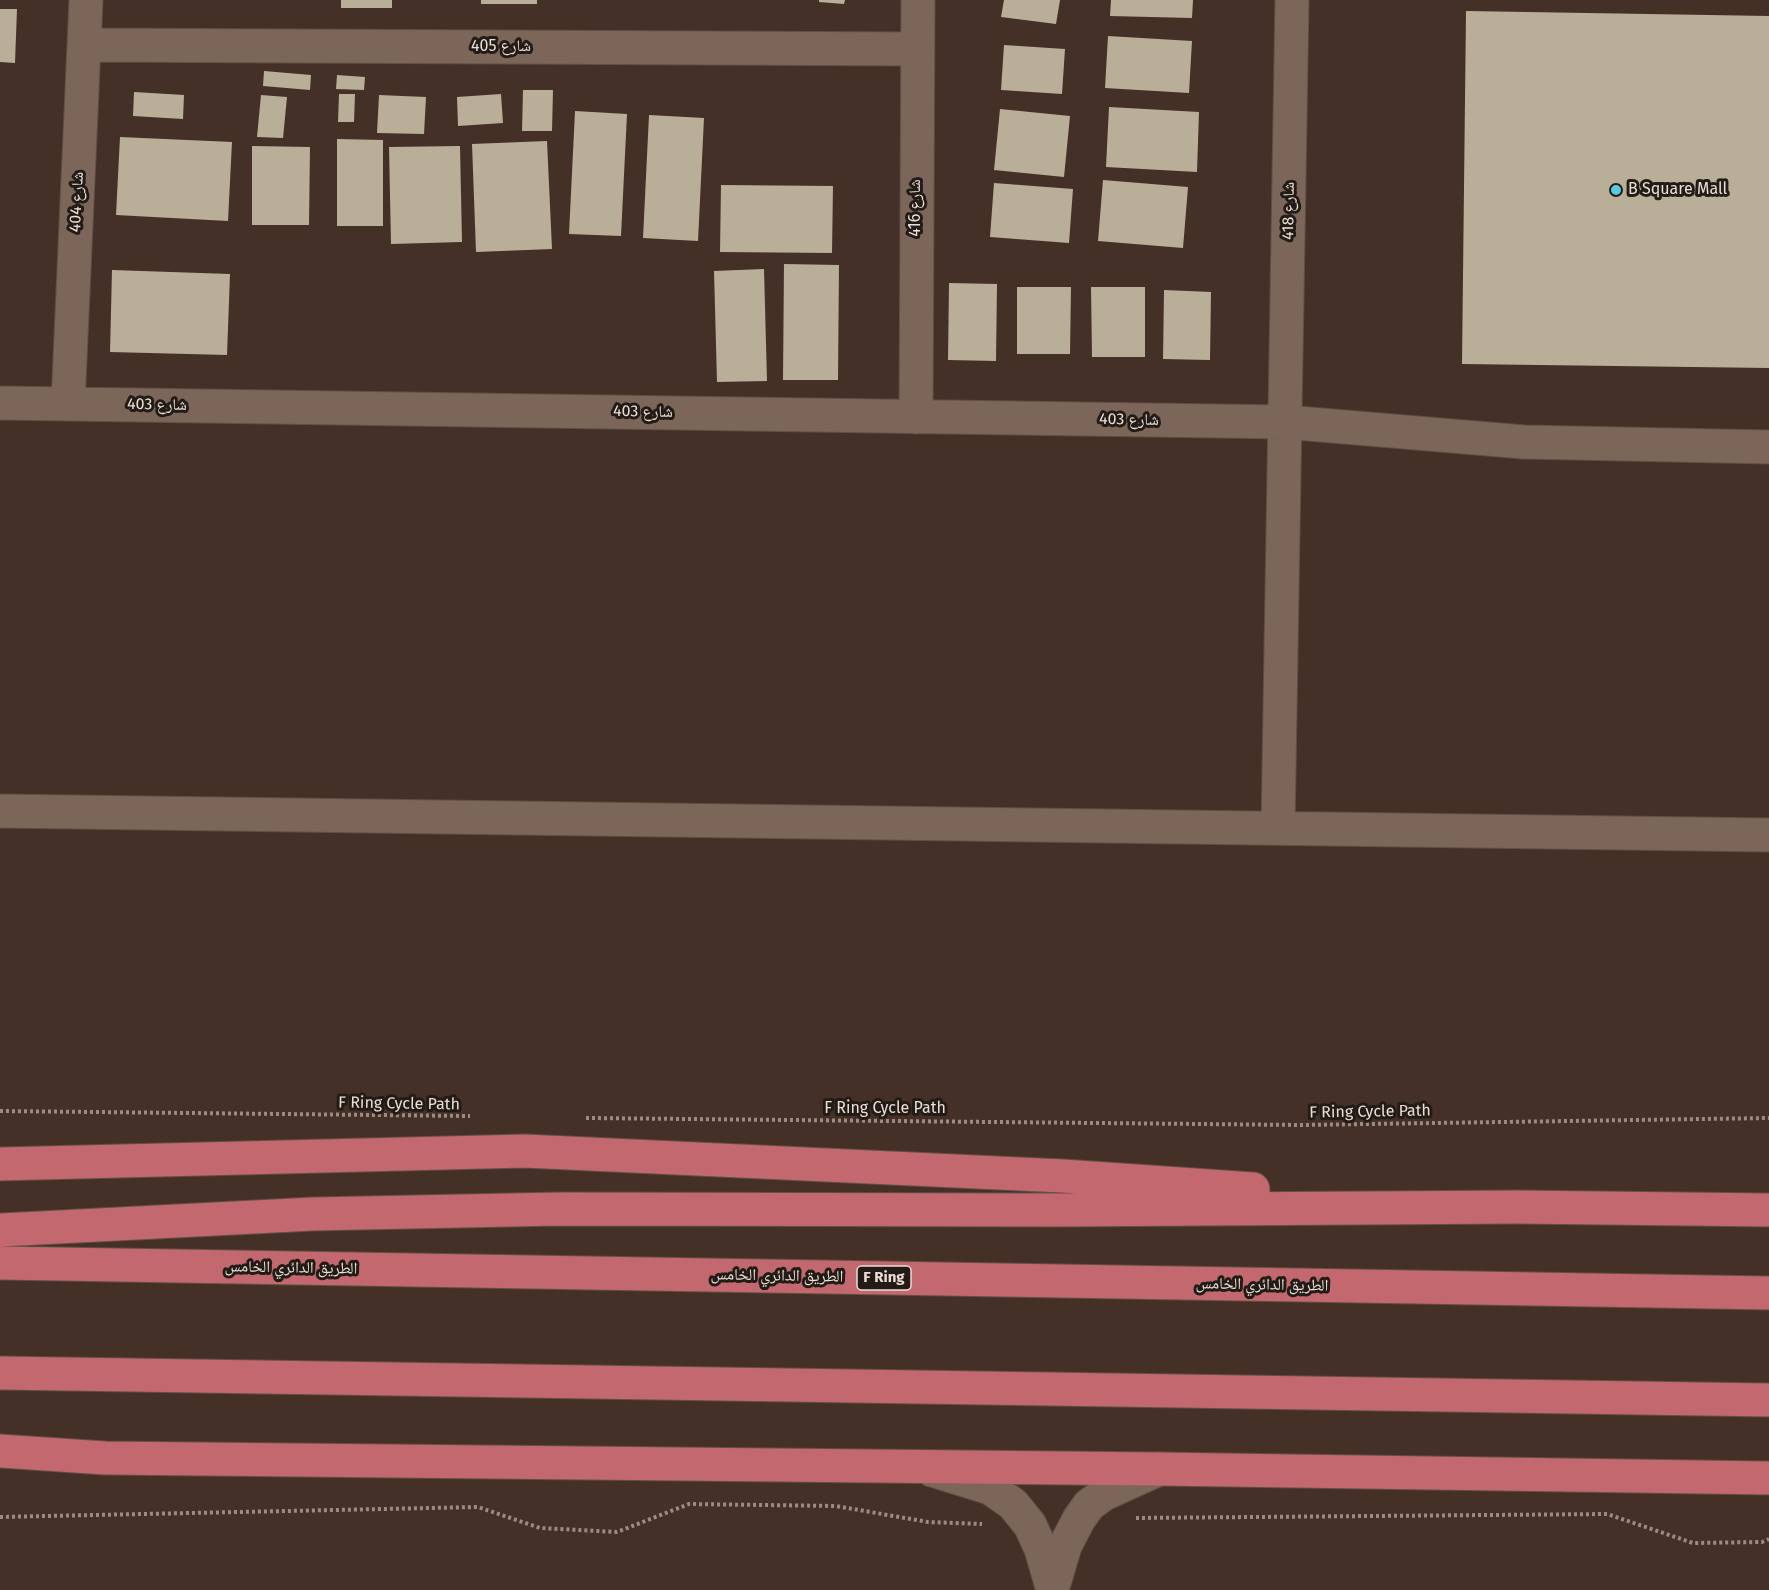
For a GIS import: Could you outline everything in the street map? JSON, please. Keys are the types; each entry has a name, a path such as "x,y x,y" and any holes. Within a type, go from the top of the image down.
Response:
{"highway":[{"path":"0,1164 525,1151 1063,1176 1518,1207"},
{"path":"0,1230 313,1214 560,1209 1518,1207 1769,1210"},
{"name":"الطريق الدائري الخامس","path":"0,1263 1769,1293"},
{"path":"0,1373 1769,1401"},
{"path":"0,1451 105,1458 1769,1478"},
{"path":"0,1467 105,1458"}],"street":[{"name":"شارع 404","path":"68,404 86,0"},
{"name":"شارع 416","path":"916,417 918,0"},
{"name":"شارع 418","path":"1278,828 1292,0"},
{"name":"شارع 405","path":"85,45 917,49"},
{"name":"شارع 403","path":"0,403 1285,422 1524,442 1769,447"},
{"path":"0,811 1769,835"},
{"path":"924,1467 990,1488 1013,1504 1030,1525 1041,1549 1052,1588"},
{"path":"1052,1588 1065,1546 1089,1505 1104,1494 1159,1469"}],"path":[{"name":"F Ring Cycle Path","path":"0,1111 478,1116"},
{"name":"F Ring Cycle Path","path":"586,1118 1301,1125 1769,1118"},
{"path":"0,1517 478,1507 540,1528 617,1532 689,1504 836,1506 928,1522 1030,1525"},
{"path":"1134,1518 1607,1514 1693,1543 1762,1542 1769,1539"}],"building":[{"path":"341,0 392,0 392,8 341,8"},
{"path":"481,0 537,0 537,4 481,4"},
{"path":"819,0 845,0 844,4 819,2"},
{"path":"1004,0 1060,0 1056,24 1001,17"},
{"path":"1111,0 1193,0 1192,18 1110,16"},
{"path":"0,9 17,9 15,63 0,62"},
{"name":"B Square Mall","path":"1466,11 1769,16 1769,368 1462,364"},
{"path":"1108,36 1192,41 1189,93 1105,88"},
{"path":"1004,45 1065,49 1062,94 1001,90"},
{"path":"264,71 311,75 310,90 263,86"},
{"path":"337,75 365,77 364,90 336,89"},
{"path":"523,90 553,90 552,131 522,131"},
{"path":"134,92 184,95 183,119 133,116"},
{"path":"339,94 355,94 354,122 338,122"},
{"path":"501,94 503,123 458,126 457,97"},
{"path":"261,95 287,97 283,138 257,137"},
{"path":"379,95 426,97 424,134 377,133"},
{"path":"1109,107 1199,112 1197,172 1106,167"},
{"path":"1000,109 1070,116 1064,177 994,170"},
{"path":"575,111 627,114 621,236 569,234"},
{"path":"649,115 704,118 698,241 643,238"},
{"path":"120,137 232,142 228,221 116,215"},
{"path":"337,139 383,140 383,226 337,226"},
{"path":"547,141 552,249 476,252 472,144"},
{"path":"252,146 310,147 309,225 252,225"},
{"path":"460,146 462,242 391,244 389,147"},
{"path":"1103,180 1188,187 1183,248 1098,241"},
{"path":"994,183 1073,189 1069,243 990,237"},
{"path":"721,185 833,186 832,253 720,252"},
{"path":"784,264 839,265 838,380 783,380"},
{"path":"764,269 767,381 717,382 714,271"},
{"path":"112,270 230,274 227,355 110,352"},
{"path":"949,283 997,284 996,361 948,360"},
{"path":"1017,287 1071,287 1070,354 1017,354"},
{"path":"1091,287 1145,287 1145,357 1092,357"},
{"path":"1164,290 1211,292 1210,360 1163,359"}],"place":[{"name":"B Square Mall","path":"1616,190"}]}
